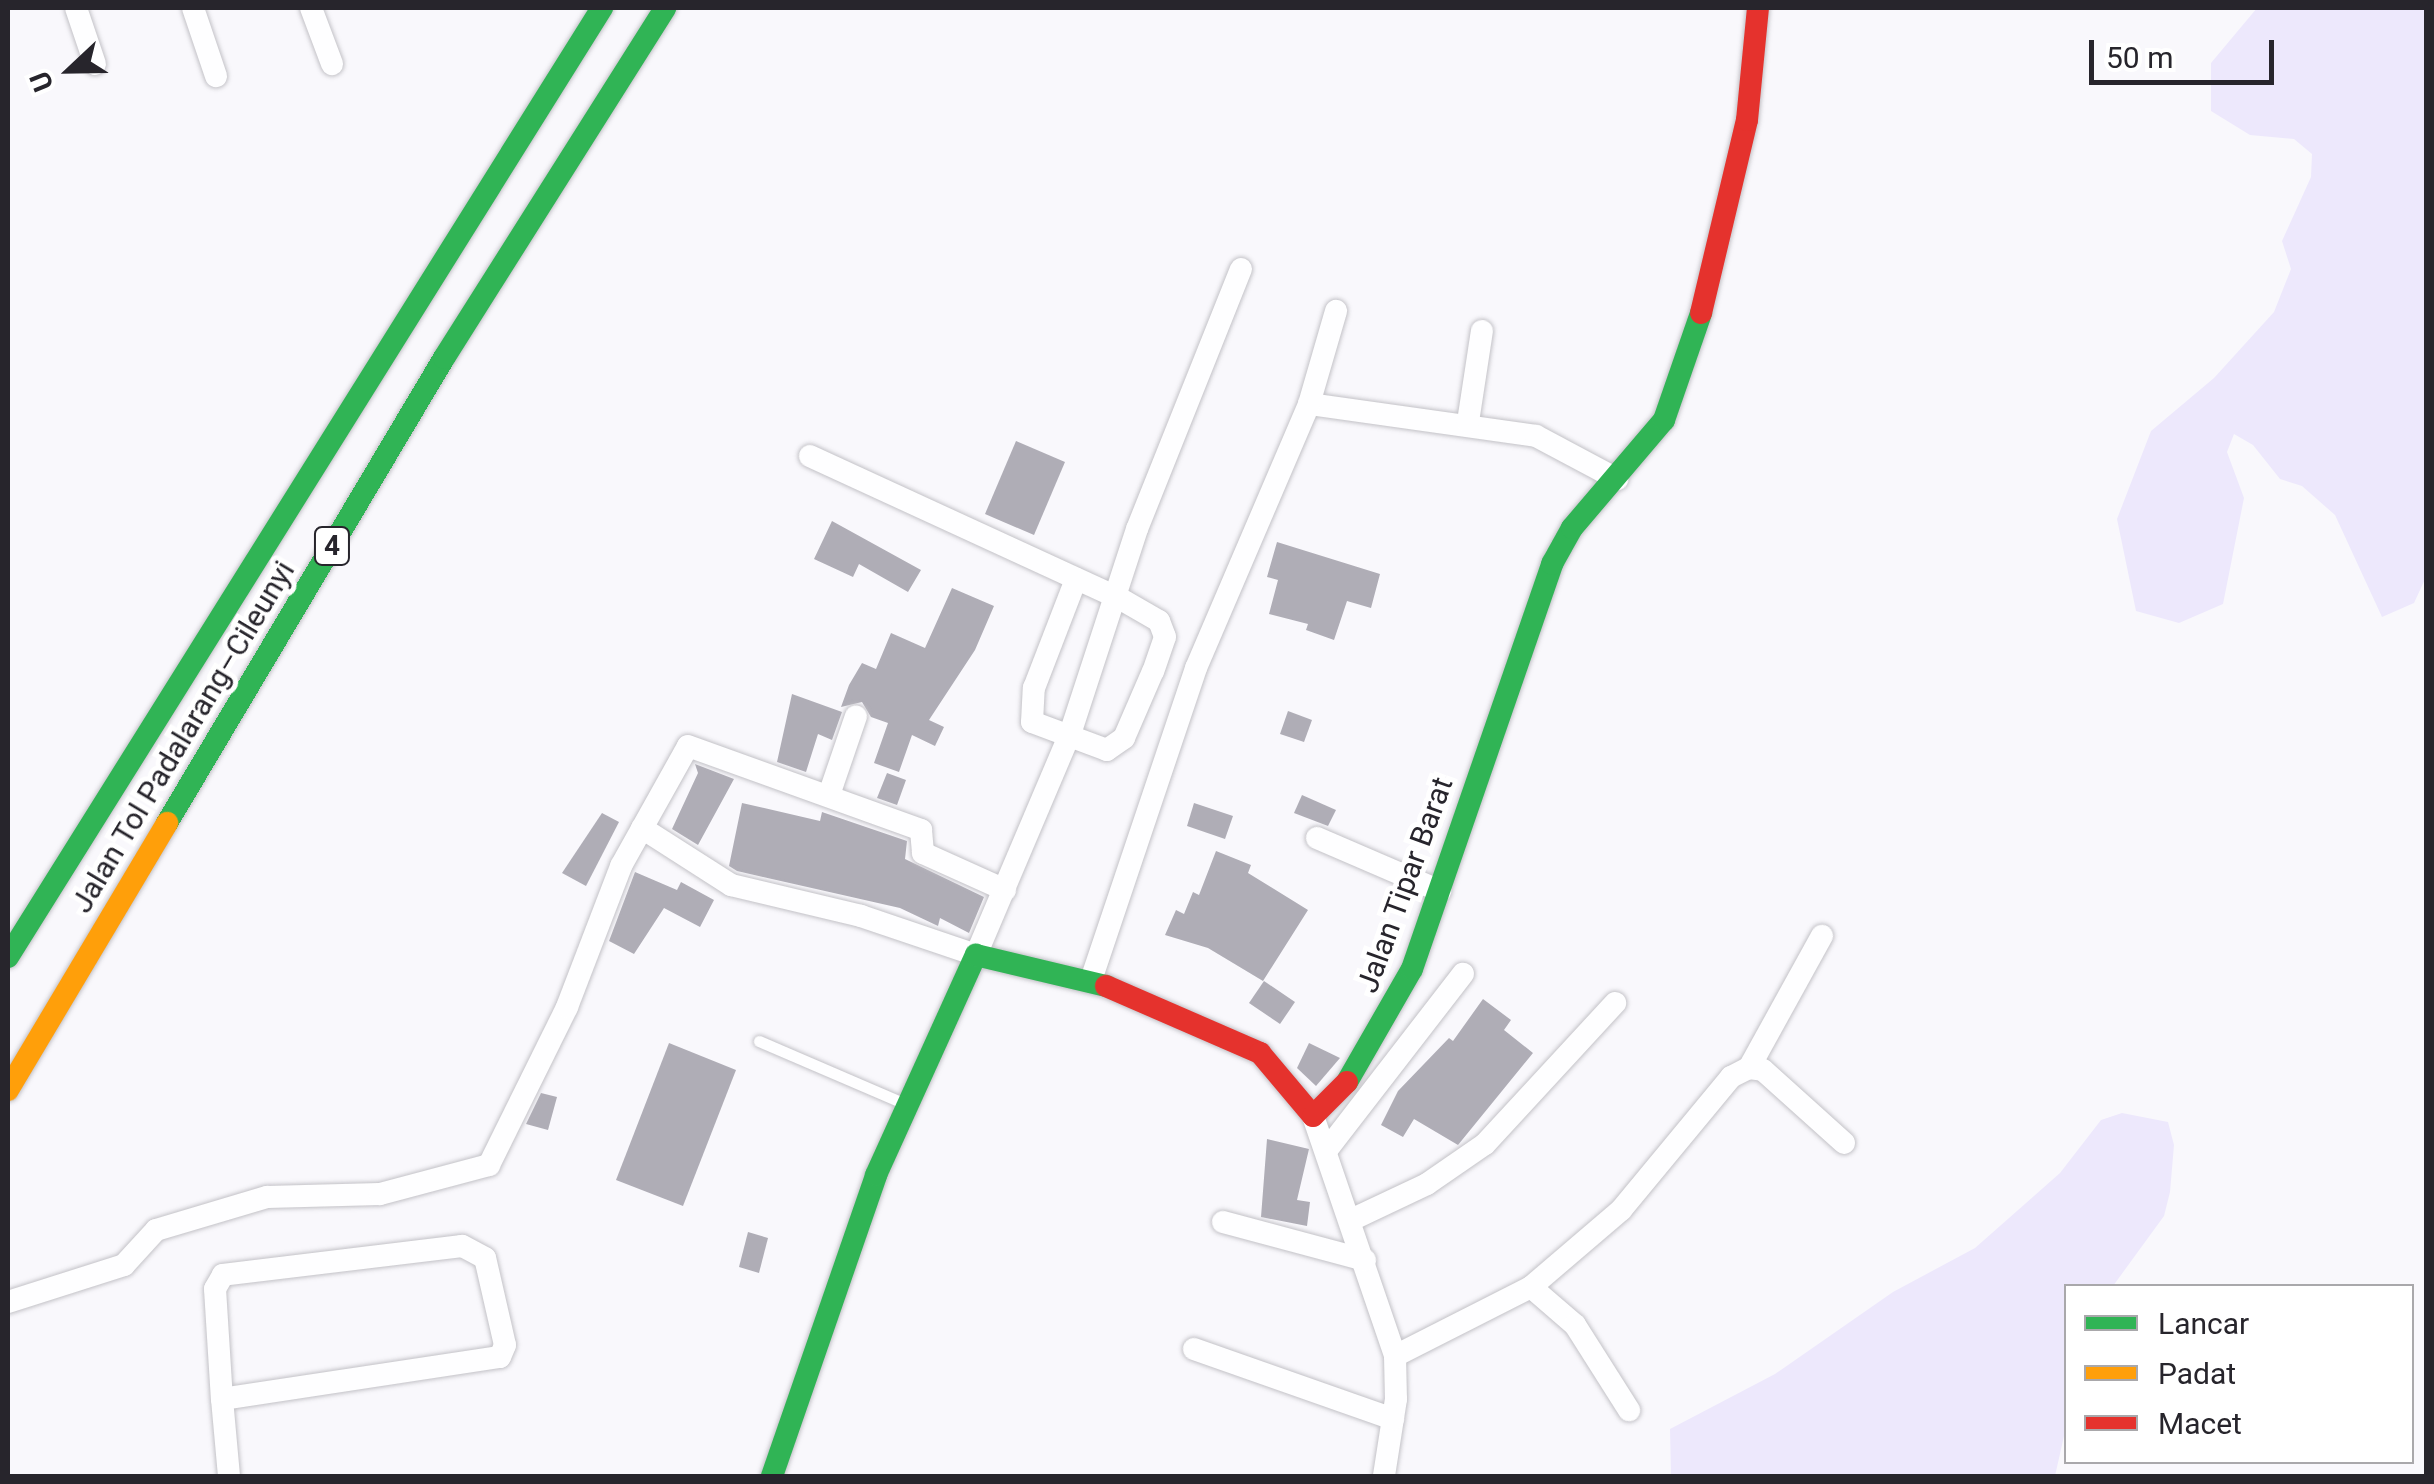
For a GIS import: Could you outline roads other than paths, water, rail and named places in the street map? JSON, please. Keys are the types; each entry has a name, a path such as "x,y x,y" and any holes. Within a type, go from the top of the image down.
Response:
{"main road":[{"name":"Jalan Tol Padalarang–Cileunyi","path":"8,957 393,332 602,8"},
{"name":"Jalan Tol Padalarang–Cileunyi","path":"8,1090 444,358 665,8"},
{"name":"Jalan Tipar Barat","path":"1313,1116 1350,1079 1380,1032 1440,891 1552,564 1572,528 1664,420 1709,290 1747,120 1758,8"},
{"path":"772,1476 905,1104 976,955 1091,980 1260,1052 1313,1116"}],"street":[{"path":"76,8 95,64"},
{"path":"192,8 216,76"},
{"path":"312,8 332,64"},
{"path":"642,828 732,885 861,916 976,955 1070,734 1119,598 1137,530 1241,269"},
{"path":"1091,980 1196,668 1308,404 1336,311"},
{"path":"1468,422 1482,331"},
{"path":"1308,404 1376,417 1468,422 1536,436 1617,479"},
{"path":"810,456 1119,598 1159,621 1164,644 1114,748 1036,728 1030,713 1076,579"},
{"path":"828,795 856,716"},
{"path":"8,1302 124,1264 156,1230 268,1196 380,1194 489,1165 567,1007 642,828 685,748 694,745 920,830 923,853 1006,890"},
{"path":"1318,838 1440,891"},
{"path":"1395,1356 1531,1287 1621,1210 1731,1077 1748,1068 1822,936"},
{"path":"1326,1151 1464,974"},
{"path":"1350,1220 1428,1184 1485,1144 1615,1004"},
{"path":"1748,1068 1763,1070 1844,1143"},
{"path":"1313,1116 1395,1356 1393,1419 1384,1476"},
{"path":"1223,1222 1365,1260"},
{"path":"222,1398 500,1357 504,1345 485,1258 462,1246 223,1274 215,1289 222,1398 229,1476"},
{"path":"1531,1287 1575,1325 1629,1410"},
{"path":"1194,1349 1393,1419"}],"lane":[{"path":"759,1041 905,1104"}]}
